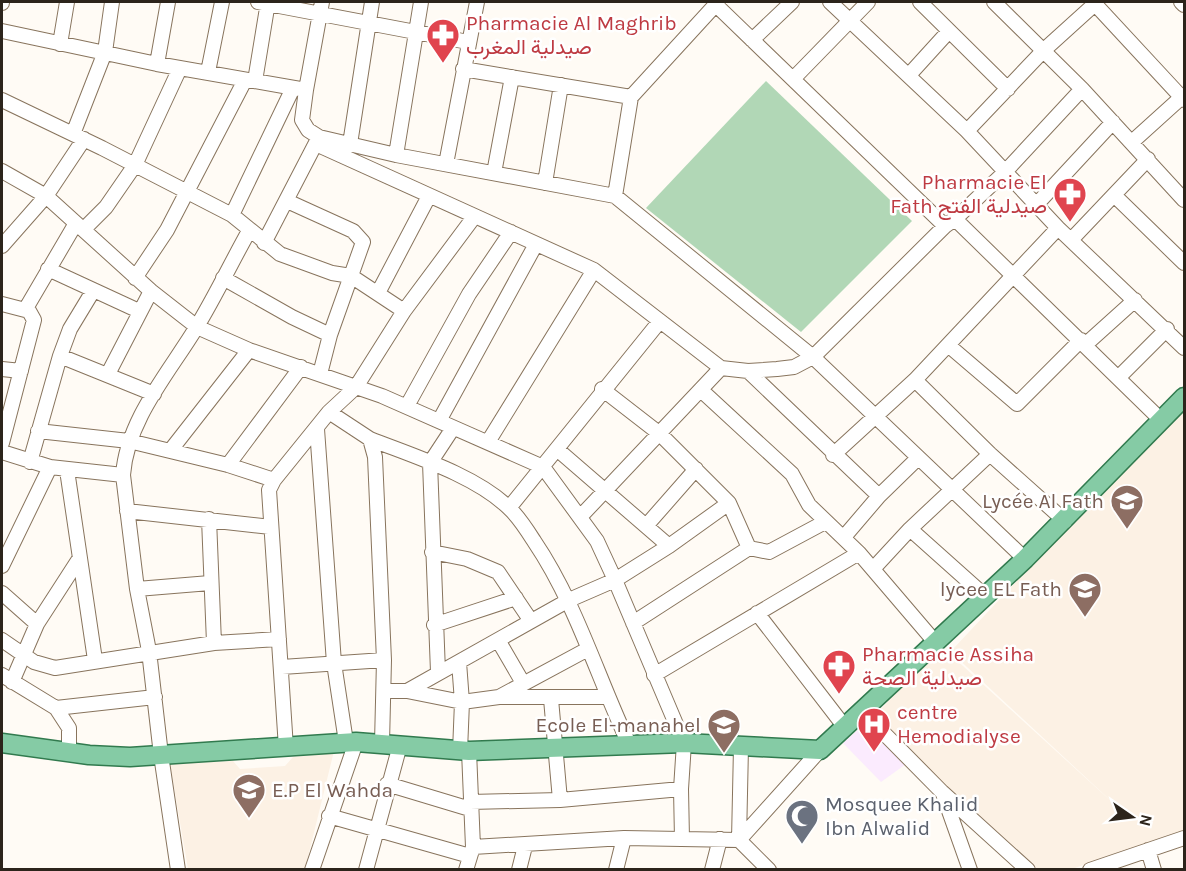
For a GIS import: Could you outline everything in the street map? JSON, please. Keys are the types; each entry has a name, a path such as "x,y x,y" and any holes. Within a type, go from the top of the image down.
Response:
{"main road":[{"path":"2,743 109,757 286,748 351,742 464,751 684,743 820,750 1025,560 1185,397"}],"street":[{"path":"60,44 67,2"},
{"path":"2,246 46,196 79,137 105,52 112,2"},
{"path":"157,64 168,2"},
{"path":"208,72 222,2"},
{"path":"135,278 167,230 250,81 265,2 321,7 369,22 468,42"},
{"path":"350,144 372,2"},
{"path":"396,155 421,2"},
{"path":"446,164 477,2"},
{"path":"752,40 792,2"},
{"path":"830,2 967,131 1058,228 1185,348"},
{"path":"792,79 868,2"},
{"path":"920,2 1008,89"},
{"path":"996,2 1082,89 1185,200"},
{"path":"1181,2 1185,5"},
{"path":"615,196 631,97 717,3 792,79 950,223 1014,275 1161,420"},
{"path":"967,131 1044,50 1096,3 1184,97 1132,142"},
{"path":"231,215 299,89 321,7"},
{"path":"2,31 157,64 299,89"},
{"path":"909,75 950,31"},
{"path":"25,310 48,269 80,226 106,207 135,165 180,68"},
{"path":"463,69 631,97"},
{"path":"494,173 512,77"},
{"path":"545,183 561,85"},
{"path":"299,89 302,120 317,141 474,217 594,270 721,368 747,371 794,367 813,357 1004,173 1082,89"},
{"path":"2,100 231,215 264,243 293,259 333,273 351,276 404,311"},
{"path":"1036,205 1113,122"},
{"path":"317,141 350,144 396,155 615,196 813,357 1025,560"},
{"path":"264,243 317,141"},
{"path":"1071,240 1148,159"},
{"path":"2,171 46,196 135,278 197,327 249,350 407,406 543,467 581,516 597,541 684,743 681,789 682,839"},
{"path":"1114,195 1185,263"},
{"path":"378,293 429,196"},
{"path":"287,201 360,237 363,242 330,335 320,374"},
{"path":"286,748 269,490 274,480 329,412 356,387 404,311 474,217"},
{"path":"833,455 915,380 1058,228"},
{"path":"178,870 160,755 149,651 137,589 123,475 129,441 154,394 197,327 249,231"},
{"path":"407,406 469,294 511,232"},
{"path":"439,421 536,244"},
{"path":"48,269 139,311"},
{"path":"488,442 594,270"},
{"path":"223,278 292,318 330,335"},
{"path":"30,462 60,356 70,329 93,291"},
{"path":"108,374 151,291"},
{"path":"948,345 1017,405 1083,343 1135,300"},
{"path":"2,304 25,310 31,313 34,320 2,443"},
{"path":"509,508 558,450 602,389 660,321"},
{"path":"1118,378 1170,333 1185,326"},
{"path":"170,451 249,350"},
{"path":"60,356 154,394"},
{"path":"228,465 301,367"},
{"path":"581,516 702,391 721,368"},
{"path":"2,369 21,371"},
{"path":"747,371 833,455 879,496"},
{"path":"915,380 990,454 1065,521"},
{"path":"602,389 660,434 729,503 749,548"},
{"path":"702,391 785,468 809,505 859,553 935,642"},
{"path":"329,412 370,439 429,463 486,491 509,508 548,562 569,600 607,697 629,744"},
{"path":"438,672 434,625 429,463 453,428"},
{"path":"312,870 351,742 334,663 317,429"},
{"path":"38,431 129,441 228,465 274,480"},
{"path":"366,870 387,784 391,744 384,691 375,457 370,439"},
{"path":"558,450 669,546"},
{"path":"2,452 50,467 123,475"},
{"path":"873,569 910,529 990,454"},
{"path":"844,537 879,496 918,458"},
{"path":"2,566 50,467"},
{"path":"68,470 95,660"},
{"path":"646,526 696,470"},
{"path":"407,691 569,600 615,580 669,546 729,503"},
{"path":"127,511 271,526"},
{"path":"209,519 214,643"},
{"path":"633,623 749,548 769,552 825,522"},
{"path":"910,529 985,596"},
{"path":"432,552 467,559 492,569 501,576 531,621"},
{"path":"654,675 859,553"},
{"path":"69,750 69,728 56,708 7,678 24,656 37,624 79,559"},
{"path":"137,589 210,583"},
{"path":"2,593 37,624"},
{"path":"434,625 516,598"},
{"path":"757,613 844,726"},
{"path":"2,640 24,656 45,667 55,668 149,651 214,643 279,639"},
{"path":"498,640 523,683"},
{"path":"500,698 523,683 588,649"},
{"path":"282,667 384,660"},
{"path":"459,662 464,751 470,805 470,858"},
{"path":"384,691 407,691 462,702 500,698 607,697"},
{"path":"56,708 155,697"},
{"path":"551,699 560,800"},
{"path":"861,710 942,792 1028,870"},
{"path":"739,840 741,747"},
{"path":"739,840 820,750"},
{"path":"387,784 470,805 560,800 681,789"},
{"path":"942,792 970,870"},
{"path":"329,816 470,858 525,846 624,838 739,840 770,870"},
{"path":"616,870 624,838"},
{"path":"1090,870 1112,866 1148,850 1185,838"},
{"path":"712,870 720,839"},
{"path":"519,870 525,846"},
{"path":"1148,850 1154,870"}],"shaded area":[{"name":"Lycée Al Fath","path":"1184,403 1184,830 1072,869 1034,869 871,720 940,645 1124,813 953,654 953,649"},
{"name":"centre Hemodialyse","path":"865,724 906,764 881,782 843,743"},
{"name":"E.P El Wahda","path":"335,747 305,869 188,869 170,764 233,761 240,769 285,766 293,757 315,755 315,749"}],"green space":[{"path":"766,81 912,221 801,332 646,208"}],"place":[{"name":"Pharmacie Al Maghrib صيدلية المغرب","path":"443,64"},
{"name":"Pharmacie El Fath صيدلية الفتح","path":"1070,223"},
{"name":"Lycée Al Fath","path":"1127,530"},
{"name":"lycee EL Fath","path":"1085,618"},
{"name":"Pharmacie Assiha صيدلية الصحة","path":"839,695"},
{"name":"centre Hemodialyse","path":"874,753"},
{"name":"Ecole El-manahel","path":"724,754"},
{"name":"E.P El Wahda","path":"249,819"},
{"name":"Mosquee Khalid Ibn Alwalid","path":"802,845"}]}
